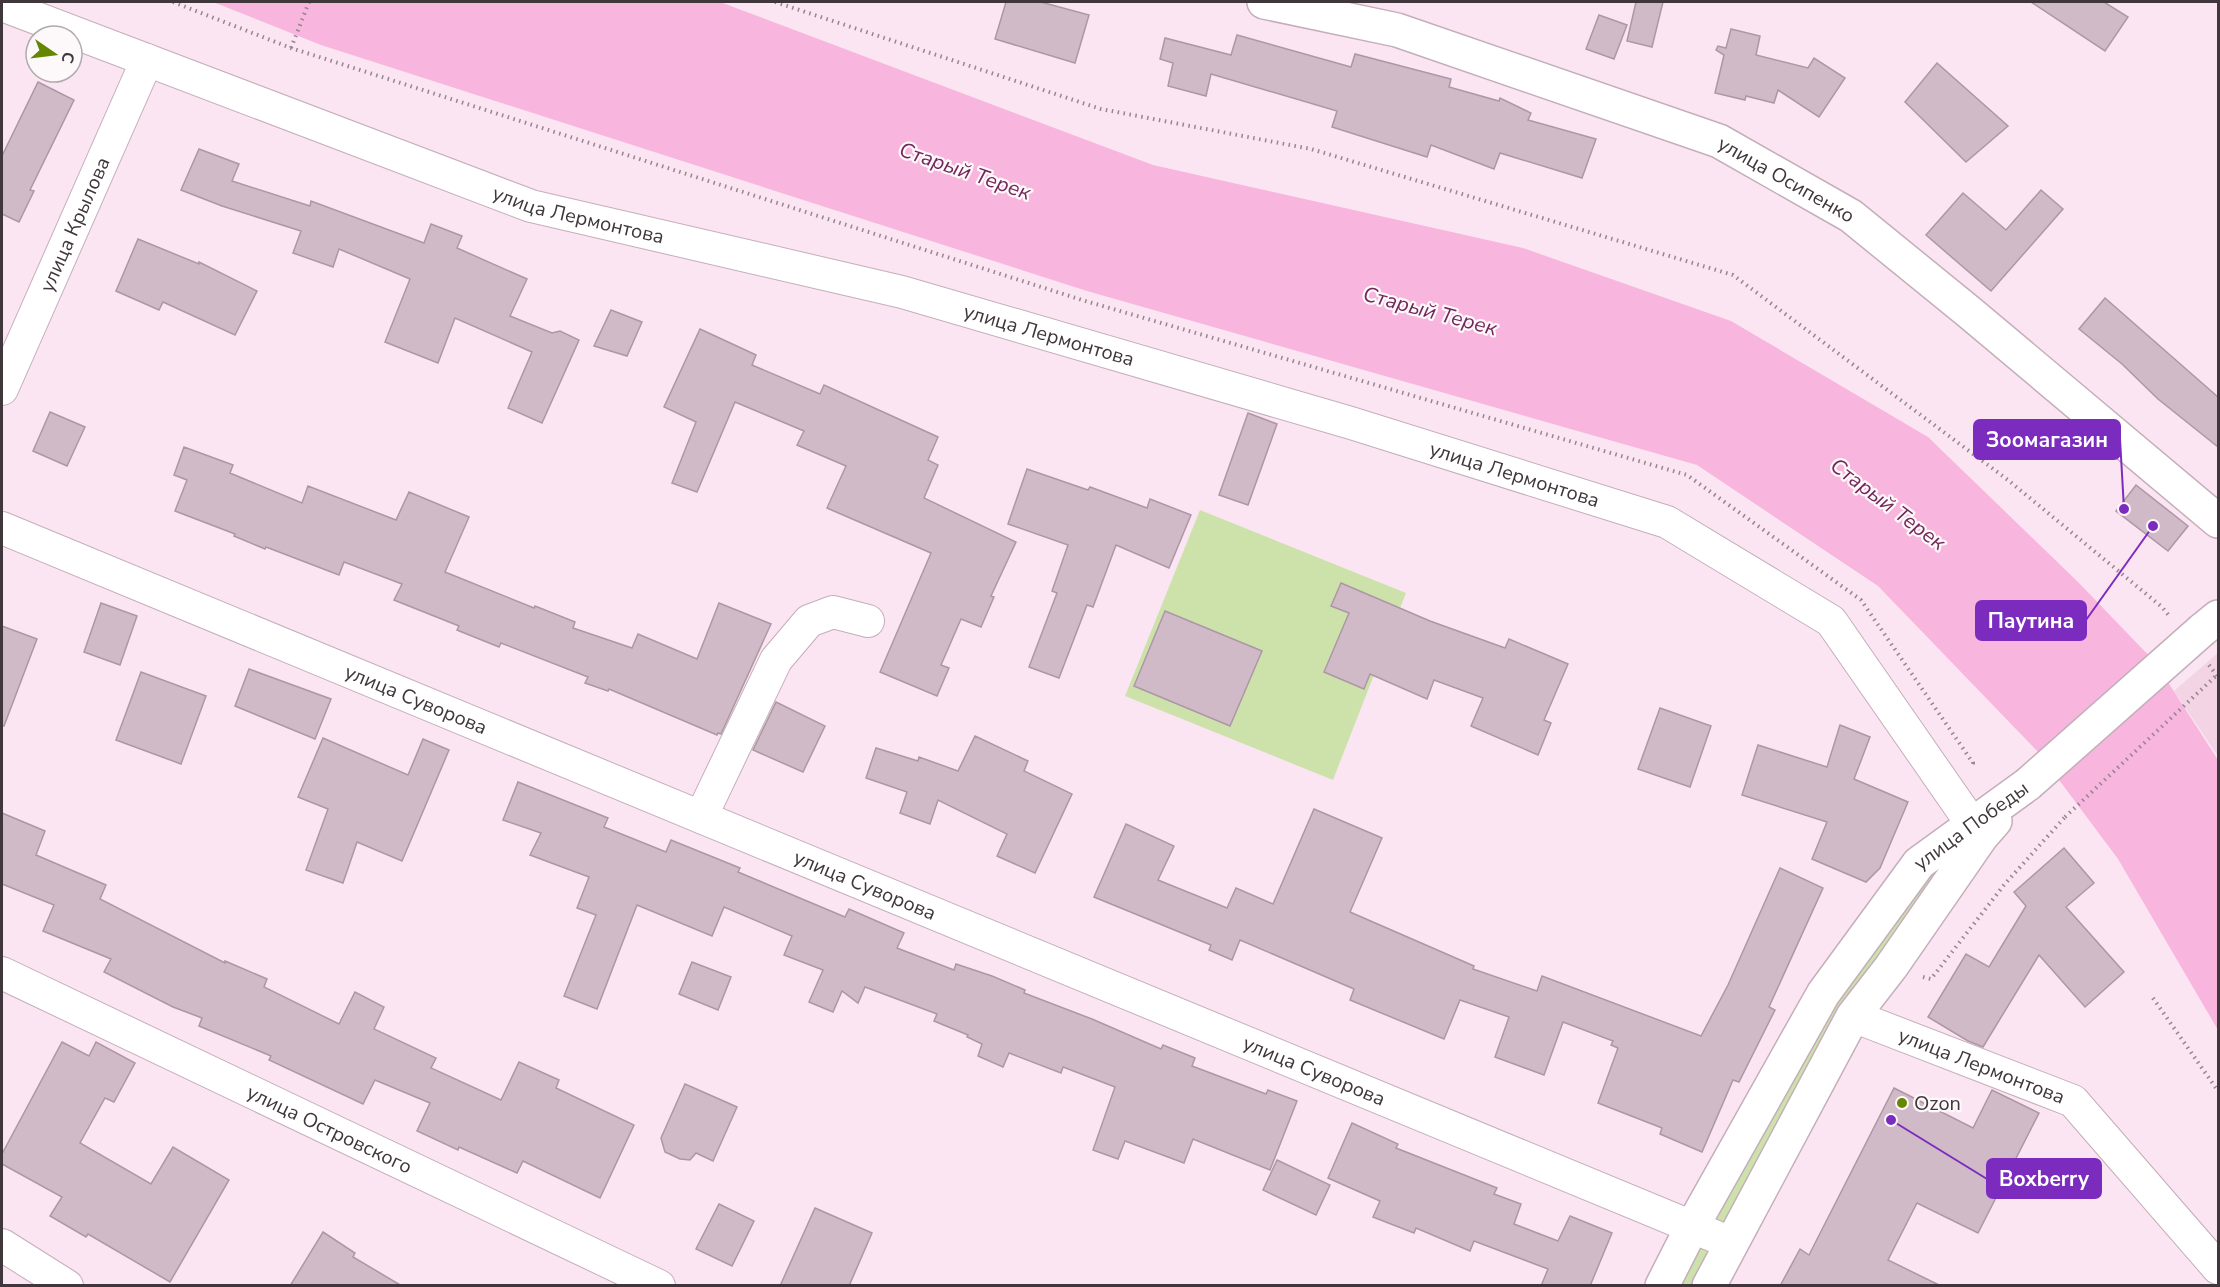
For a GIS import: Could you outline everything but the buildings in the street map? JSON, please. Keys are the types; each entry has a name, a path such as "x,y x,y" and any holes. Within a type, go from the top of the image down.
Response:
{"main road":[{"name":"улица Осипенко","path":"1264,2 1397,30 1719,141 1851,216 2218,521"},
{"name":"улица Победы","path":"1662,1286 1692,1227 1823,994 1919,863 1976,831 2200,633"},
{"name":"улица Победы","path":"1709,1286 1853,1016 1891,968 1976,831"}],"street":[{"name":"улица Лермонтова","path":"2,5 531,206 902,292 1351,423 1667,522 1831,621 1976,831"},
{"name":"улица Крылова","path":"2,389 147,60"},
{"name":"улица Суворова","path":"2,528 1731,1243"},
{"path":"701,817 776,660 802,629 809,621 833,612 868,621"},
{"name":"улица Островского","path":"2,973 659,1286"},
{"name":"улица Лермонтова","path":"1853,1016 2073,1101 2218,1268"},
{"path":"2,1245 67,1286"}],"path":[{"path":"291,48 309,2"},
{"path":"775,2 1101,109 1311,149 1733,274 2008,480 2163,607 2200,633 2218,676 2065,817"},
{"path":"2152,998 2218,1091"}],"shaded area":[{"path":"2218,653 2218,756 2174,691"}],"green space":[{"path":"1200,510 1406,593 1333,780 1125,696"},
{"path":"1963,845 1727,1234 1708,1228 1832,1001 1926,872"},
{"path":"1701,1239 1719,1246 1699,1285 1676,1286"}],"water":[{"name":"Старый Терек","path":"213,2 720,2 1153,165 1523,248 1731,321 1928,437 2078,582 2155,662 2218,760 2218,1030 2118,859 2039,753 1878,586 1697,465 1087,291 321,45"}],"place":[{"name":"Зоомагазин","path":"2124,509"},
{"name":"Паутина","path":"2153,526"},
{"name":"Ozon","path":"1902,1103"},
{"name":"Boxberry","path":"1891,1120"}]}
